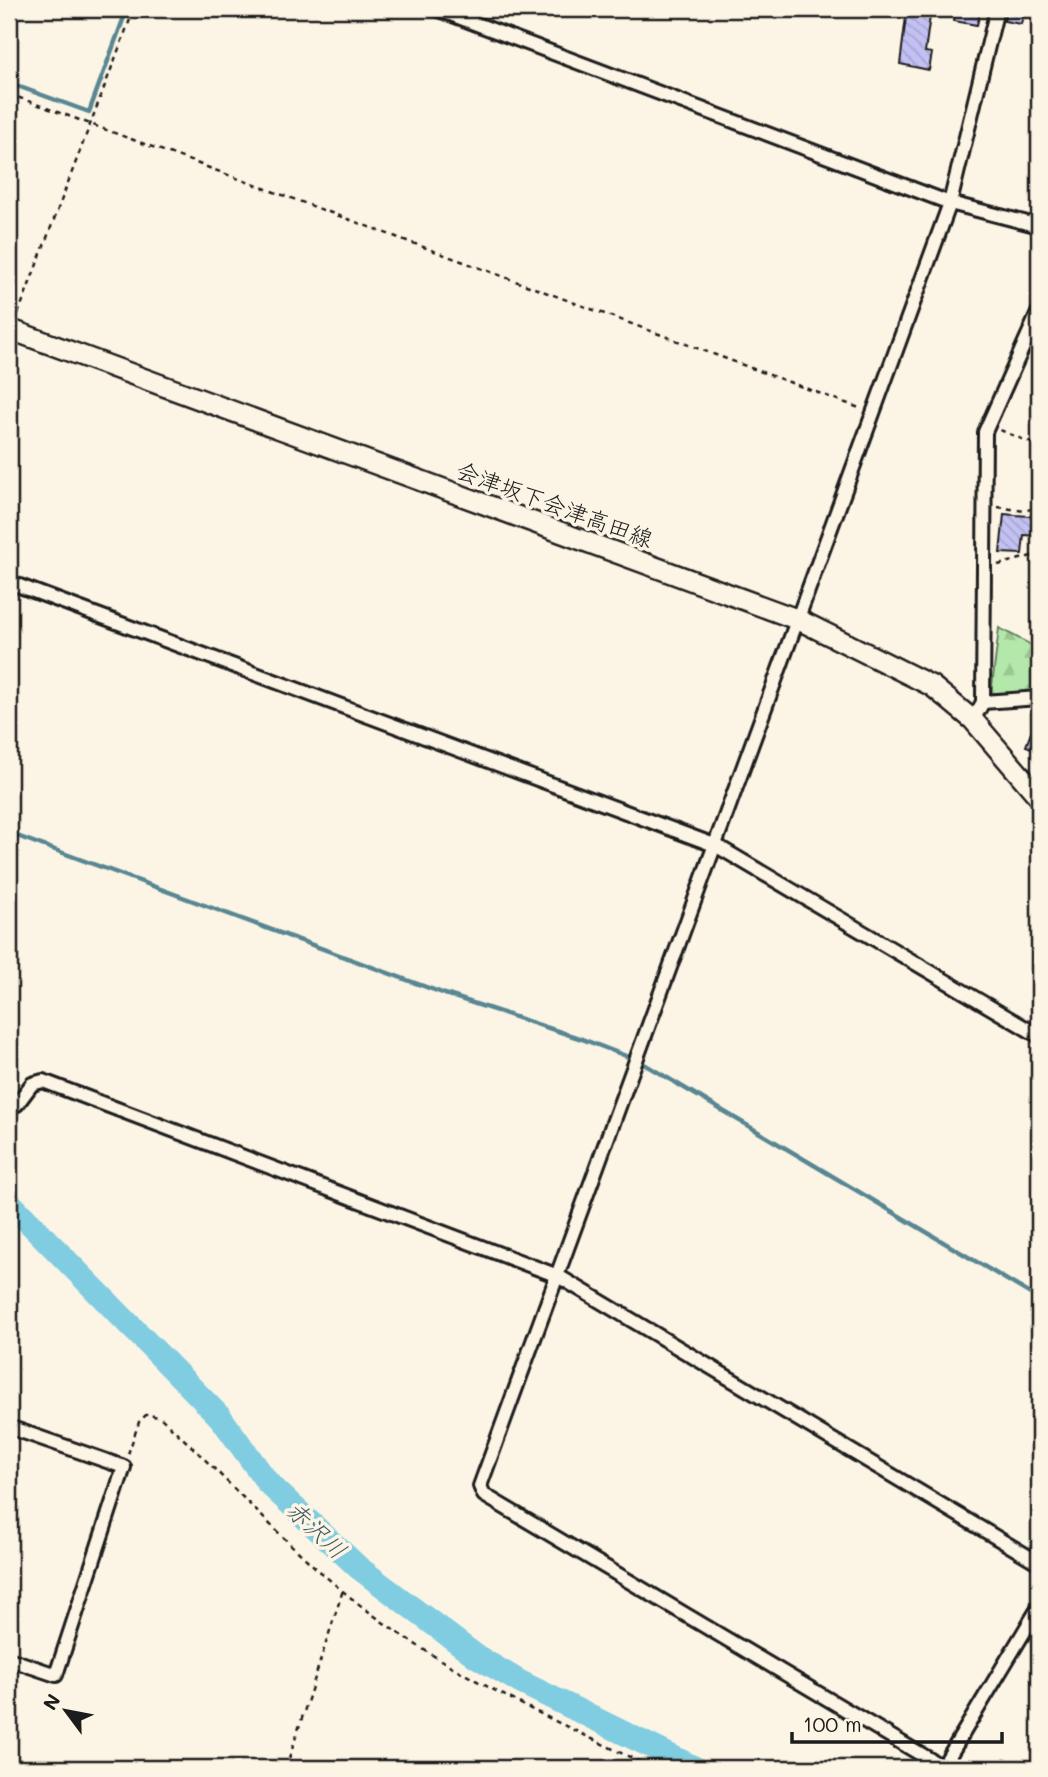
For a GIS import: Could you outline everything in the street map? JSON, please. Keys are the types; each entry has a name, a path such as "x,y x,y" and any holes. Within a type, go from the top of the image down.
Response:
{"main road":[{"name":"会津坂下会津高田線","path":"10,332 799,620 932,686 973,720 1039,797"}],"street":[{"path":"437,9 950,203 1039,226"},
{"path":"997,9 950,203 871,412 718,846 480,1486 481,1492 943,1768 1039,1607"},
{"path":"973,720 984,702 988,424 1039,311"},
{"path":"9,582 718,846 1039,1036"},
{"path":"984,702 1039,698"},
{"path":"9,1104 17,1104 32,1084 43,1081 558,1276 1039,1563"},
{"path":"9,1427 124,1467 55,1675 9,1659"}],"path":[{"path":"10,332 134,9"},
{"path":"9,94 871,412"},
{"path":"988,424 1039,446"},
{"path":"985,506 1025,511 1039,506"},
{"path":"984,566 1021,561 1039,554"},
{"path":"124,1467 139,1422 147,1414 161,1418 369,1612 530,1710 652,1768"},
{"path":"286,1768 343,1590"}],"green space":[{"path":"999,628 1039,649 1039,688 1034,692 1016,696 991,695"}],"building":[{"path":"907,9 931,9 925,52 932,53 929,70 900,64"},
{"path":"956,9 980,12 977,25 954,21"},
{"path":"1006,9 1025,9 1021,24 1004,21"},
{"path":"1004,514 1039,517 1039,536 1024,535 1022,554 1000,553"},
{"path":"1039,715 1039,751 1026,746"}],"waterway":[{"path":"9,83 89,112 127,9"},
{"path":"9,833 445,994 582,1039 639,1061 1039,1299"},
{"name":"赤沢川","path":"9,1202 221,1418 268,1483 359,1568 476,1656 520,1682 695,1768"}]}
